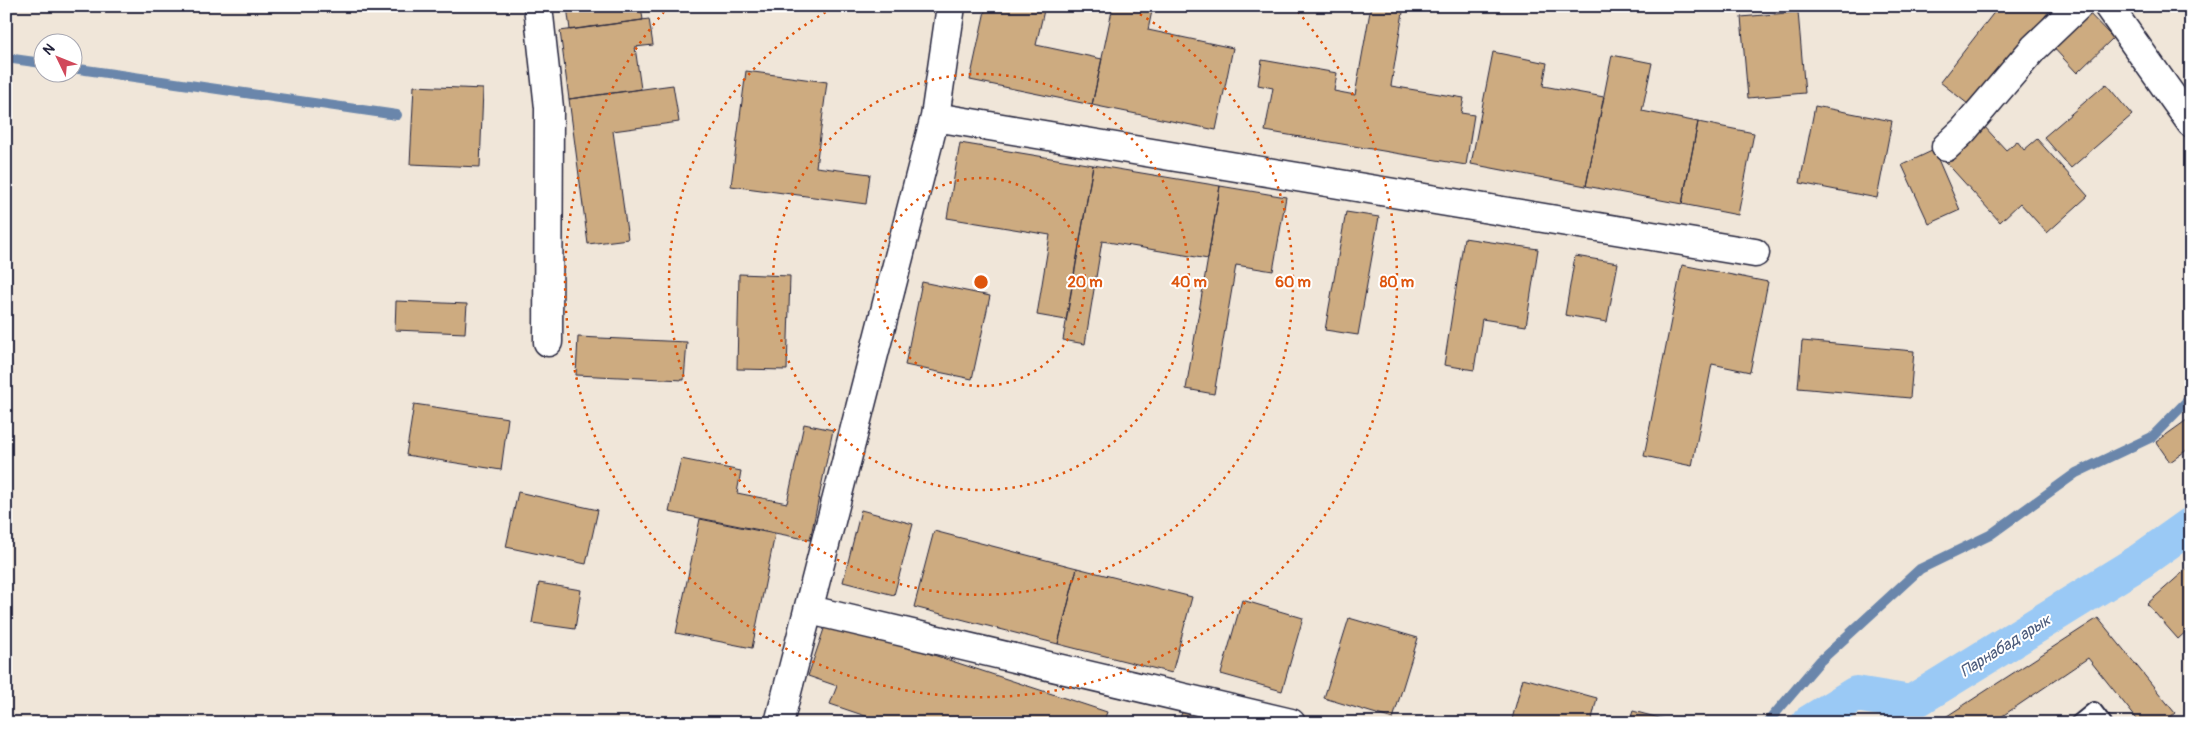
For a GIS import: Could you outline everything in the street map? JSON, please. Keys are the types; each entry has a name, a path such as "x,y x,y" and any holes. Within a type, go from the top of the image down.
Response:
{"street":[{"path":"538,6 549,108 548,342"},
{"path":"780,723 935,117 951,6"},
{"path":"1946,147 1963,131 2034,48 2078,6"},
{"path":"2108,6 2191,123"},
{"path":"935,117 1755,253"},
{"path":"810,610 1291,723"}],"lane":[{"path":"2078,723 2094,710 2104,723"}],"building":[{"path":"567,6 641,6 643,20 570,30"},
{"path":"986,6 1045,6 1036,45 1102,59 1092,105 970,80"},
{"path":"1113,6 1153,6 1148,30 1233,48 1216,130 1092,105"},
{"path":"1371,6 1404,6 1391,86 1464,98 1461,113 1474,115 1466,165 1265,131 1273,88 1258,85 1262,60 1337,73 1334,91 1355,95"},
{"path":"1999,6 2053,6 1973,108 1940,82"},
{"path":"2085,9 2113,38 2077,73 2050,44"},
{"path":"1798,12 1805,93 1748,98 1741,17"},
{"path":"649,19 653,45 635,47 641,89 569,99 560,31"},
{"path":"1493,52 1547,63 1543,86 1604,97 1586,186 1471,164"},
{"path":"1612,55 1652,63 1642,111 1698,122 1682,204 1586,186"},
{"path":"746,71 827,82 816,167 870,174 866,204 731,186"},
{"path":"2106,84 2132,115 2071,168 2044,137"},
{"path":"673,85 679,122 613,131 628,239 588,244 569,99"},
{"path":"414,86 483,89 480,167 410,164"},
{"path":"1815,106 1892,121 1877,198 1800,183"},
{"path":"1698,122 1754,133 1738,215 1682,204"},
{"path":"1983,125 2006,150 2017,141 2024,150 2037,139 2088,196 2047,233 2020,203 2000,222 1944,160"},
{"path":"960,143 1093,165 1066,320 1037,315 1050,235 947,218"},
{"path":"1934,150 1960,210 1929,224 1902,165"},
{"path":"1093,165 1220,186 1208,259 1102,241 1085,344 1063,340"},
{"path":"1220,186 1286,197 1273,271 1236,265 1214,394 1186,389"},
{"path":"1346,212 1379,217 1358,335 1325,330"},
{"path":"1464,238 1538,249 1526,326 1482,319 1474,370 1444,365"},
{"path":"1575,256 1618,263 1607,322 1565,315"},
{"path":"1682,265 1768,282 1750,372 1712,364 1692,466 1644,456"},
{"path":"739,274 790,276 787,370 737,369"},
{"path":"922,282 990,296 972,379 905,365"},
{"path":"396,301 467,304 465,333 395,330"},
{"path":"578,337 687,342 684,380 576,375"},
{"path":"1802,341 1914,351 1910,398 1798,388"},
{"path":"414,404 508,418 501,470 406,455"},
{"path":"2191,417 2191,447 2170,462 2156,442"},
{"path":"804,424 833,430 810,540 669,512 681,459 741,471 737,493 787,503"},
{"path":"518,492 598,510 586,564 506,547"},
{"path":"861,510 913,524 894,595 843,582"},
{"path":"700,519 775,534 752,648 676,633"},
{"path":"934,531 1077,568 1058,644 914,607"},
{"path":"2191,565 2191,627 2178,639 2147,604"},
{"path":"1077,568 1192,597 1172,673 1058,644"},
{"path":"539,583 581,590 575,629 532,623"},
{"path":"1242,600 1303,618 1282,691 1221,674"},
{"path":"1349,618 1418,638 1393,719 1324,698"},
{"path":"2098,618 2175,713 2163,723 2140,723 2088,658 1992,723 1907,723 1944,718"},
{"path":"827,620 1107,712 1103,723 886,723 830,704 837,686 808,676"},
{"path":"1523,678 1597,698 1591,723 1511,723"},
{"path":"1184,707 1221,723 1178,723"},
{"path":"1633,711 1678,723 1629,723"}],"waterway":[{"path":"6,58 32,62"},
{"path":"82,69 397,115"},
{"path":"1767,723 1820,661 1920,569 1990,535 2076,473 2152,437 2191,397"},
{"name":"Парнабад арык","path":"1809,723 1856,694 1911,703 2139,562 2191,525"}]}
